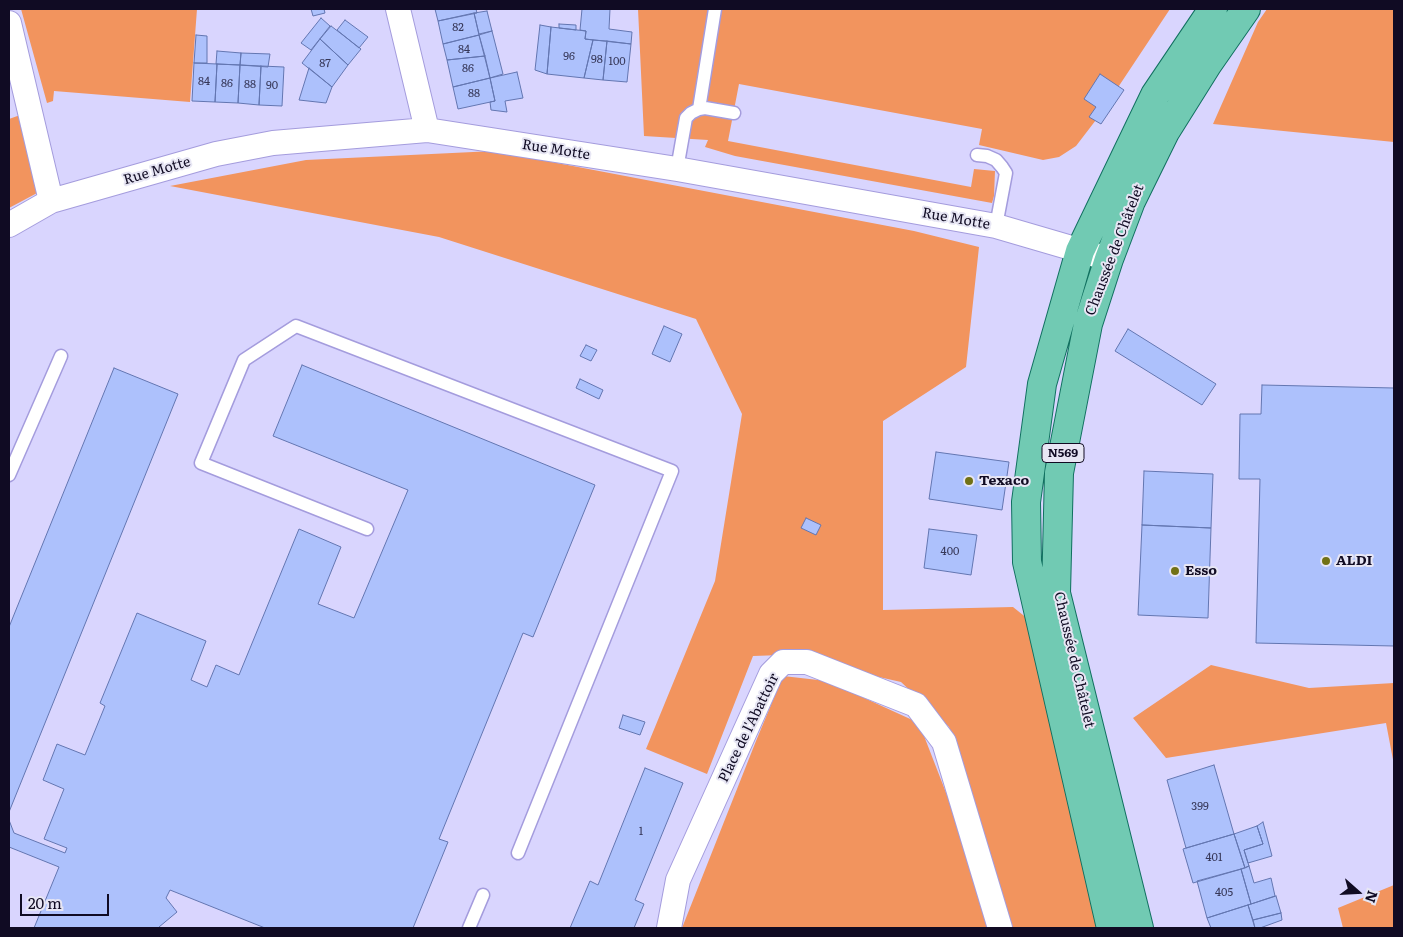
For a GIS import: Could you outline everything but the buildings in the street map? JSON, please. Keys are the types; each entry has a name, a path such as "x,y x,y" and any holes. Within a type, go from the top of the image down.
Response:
{"main road":[{"name":"Chaussée de Châtelet","path":"1111,928 1027,562 1026,502 1042,384 1080,250 1155,95 1213,9"},
{"name":"Chaussée de Châtelet","path":"1139,928 1056,593 1059,473 1088,324 1109,259 1131,201 1166,132 1207,65 1246,9"}],"street":[{"path":"398,9 427,130"},
{"path":"9,23 51,201"},
{"name":"Rue Motte","path":"9,225 51,201 216,154 274,143 427,130 677,169 996,226 1109,259"},
{"name":"Place de l'Abattoir","path":"669,928 678,880 771,674 783,662 808,662 916,705 944,742 1000,928"}],"lane":[{"path":"699,109 715,9"},
{"path":"677,169 686,118 691,113 699,109 712,109 734,113"},
{"path":"977,155 987,156 996,160 1006,173 996,226"},
{"path":"367,529 201,463 244,360 296,326 672,470 518,853"},
{"path":"9,475 62,356"},
{"path":"469,928 484,895"}],"shaded area":[{"path":"21,9 197,9 190,102 54,91 53,101 47,103"},
{"path":"638,9 1170,9 1099,116 1076,146 1059,157 1043,160 979,145 982,129 739,84 728,141 971,187 974,169 995,171 992,203 735,156 705,147 708,140 644,136"},
{"path":"1267,9 1394,9 1394,142 1213,124 1258,22"},
{"path":"23,114 39,192 9,208 9,119"},
{"path":"494,151 914,231 979,247 966,367 883,421 883,610 1013,607 1043,631 1099,926 1095,928 1010,928 949,727 901,682 782,655 753,656 707,774 646,749 715,581 742,414 696,319 439,237 170,186 306,160"},
{"path":"1211,665 1309,688 1394,683 1394,765 1386,723 1166,758 1133,718"},
{"path":"783,676 827,681 919,723 964,839 987,928 682,928"},
{"path":"1394,885 1394,928 1343,928 1338,908"}],"place":[{"name":"Texaco","path":"969,481"},
{"name":"ALDI","path":"1326,561"},
{"name":"Esso","path":"1175,571"}]}
